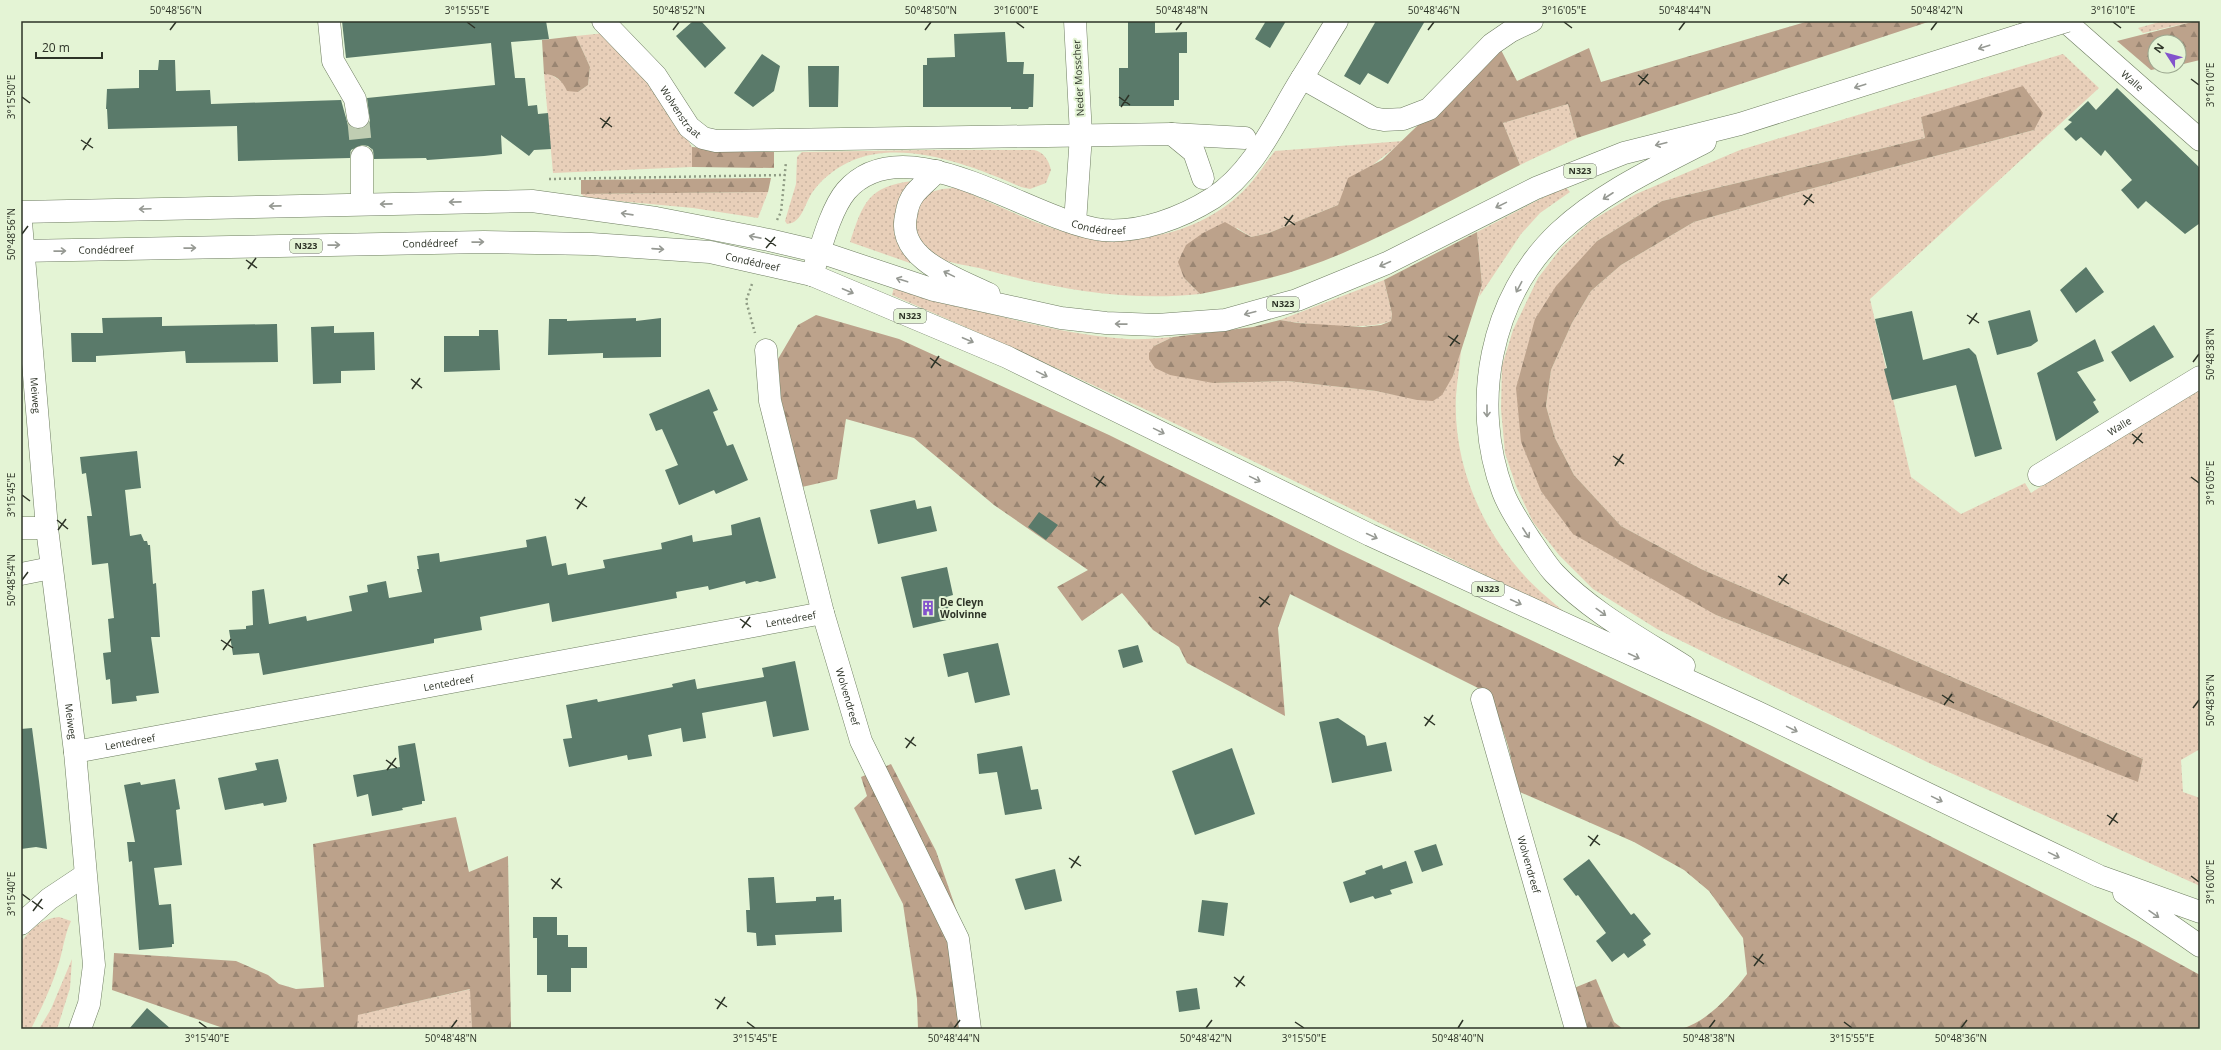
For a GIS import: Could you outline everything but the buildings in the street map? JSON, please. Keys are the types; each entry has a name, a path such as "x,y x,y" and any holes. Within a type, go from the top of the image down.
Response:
{"main road":[{"path":"329,21 333,61 355,99 358,117"},
{"name":"Wolvenstraat","path":"603,21 636,52 656,76 689,127 703,138 716,142 787,139 1081,135"},
{"name":"Neder Mosscher","path":"1075,21 1081,135 1075,223"},
{"name":"Condédreef","path":"22,251 484,242 591,244 710,252 812,275 832,218 846,191 866,175 893,166 937,172 984,187 1075,223 1103,230 1132,229 1161,222 1189,211 1213,198 1232,183 1247,165 1280,117 1337,21"},
{"path":"1302,78 1373,118 1384,120 1403,119 1429,109 1492,44 1511,31 1532,21"},
{"path":"2066,21 1740,124 1641,174 1588,209 1559,232 1536,258 1519,286 1504,318 1493,347 1488,377 1487,417 1492,456 1503,493 1520,524 1554,572 1588,603 1620,626 1757,712 2099,876 2200,912"},
{"name":"Walle","path":"2066,21 2200,140"},
{"name":"N323","path":"21,212 532,201 656,218 769,240 820,252 934,290 1061,318 1106,323 1157,324 1225,320 1297,300 1380,266 1536,188 1624,153 1740,124"},
{"path":"1172,134 1194,152 1203,178"},
{"path":"1081,135 1172,134 1245,138"},
{"path":"362,157 362,204"},
{"path":"937,172 914,194 907,208 904,231 908,242 916,253 928,263 991,295 1008,307"},
{"name":"Meiweg","path":"21,222 25,310 51,568 75,752 94,965 89,1004 80,1029"},
{"name":"N323","path":"812,275 1007,357 1370,535 1757,712"},
{"name":"Wolvendreef","path":"766,350 770,401 823,613 862,741 958,939 970,1029"},
{"name":"Walle","path":"2039,475 2200,377"},
{"path":"21,528 47,528"},
{"path":"21,574 51,568"},
{"name":"Lentedreef","path":"75,752 823,613"},
{"name":"Wolvendreef","path":"1482,699 1576,1029"},
{"path":"21,924 49,899 85,875"},
{"path":"2099,876 2200,946"}],"path":[{"path":"542,180 785,174"}],"shaded area":[{"path":"2163,21 2196,21 2143,33 2138,28"},
{"path":"605,33 667,105 692,147 692,167 553,173 544,74 550,74 578,92 588,85 590,67 576,36"},
{"path":"2063,54 2099,88 1870,299 1911,477 1961,514 2025,483 2031,493 2200,386 2200,749 2181,760 2183,792 2200,798 2200,886 1931,764 1657,629 1593,589 1559,555 1533,522 1516,486 1505,453 1501,409 1502,366 1513,330 1538,278 1562,247 1591,221 1636,194 1740,150","holes":["1921,117 2034,130 1795,193 1694,222 1621,265 1591,291 1572,323 1551,370 1546,406 1555,438 1574,475 1621,526 1701,569 2143,759 2138,781 1716,615 1521,442 1597,241 1662,201 1925,138"]},
{"path":"1568,104 1577,138 1520,165 1503,123"},
{"path":"1403,141 1358,178 1343,195 1338,205 1269,233 1251,237 1237,228 1184,278 1200,294 1144,296 1088,292 1033,282 979,268 956,264 935,256 926,250 917,237 915,227 915,209 924,197 938,190 957,188 1040,224 1078,235 1104,239 1131,239 1157,235 1183,228 1207,218 1229,203 1249,185 1275,151"},
{"path":"1034,150 1046,157 1051,170 1046,183 1030,189 1021,187 970,167 942,159 914,154 886,153 860,158 836,170 814,190 797,220 787,224 785,221 796,184 797,157 802,152"},
{"path":"913,181 913,260 910,263 850,242 864,207 877,192 898,183"},
{"path":"1565,186 1570,192 1540,213 1521,234 1479,297 1482,285 1477,232"},
{"path":"768,192 758,218 693,208 586,198 581,194"},
{"path":"1384,280 1392,314 1391,321 1367,326 1337,326 1306,324 1280,320"},
{"path":"895,284 981,311 1039,326 1097,336 1127,339 1173,337 1154,346 1213,383 1287,381 1376,391 1396,395 1453,376 1461,350 1456,396 1456,419 1463,465 1479,509 1503,549 1517,567 1551,601 1573,619 1320,493 1150,411 892,295"},
{"path":"59,917 71,921 60,960 46,998 31,1029 21,1029 21,942 37,925 47,920"},
{"path":"72,959 70,988 58,1026 56,1029 39,1029 51,1009"},
{"path":"471,989 472,1029 357,1029 357,1015"}],"green space":[{"path":"1809,21 1931,21 1577,138 1568,104 1503,123 1520,165 1388,232 1326,260 1273,277 1237,286 1200,294 1184,278 1178,262 1186,245 1203,233 1225,222 1251,237 1269,233 1338,205 1348,178 1382,160 1475,70 1501,50 1517,81 1589,48 1601,82"},
{"path":"2200,21 2200,60 2187,63 2187,34 2147,34 2147,67 2117,41"},
{"path":"576,36 590,67 588,85 578,92 567,91 558,79 552,75 544,74 542,40"},
{"path":"2023,86 2043,113 2034,130 1795,193 1694,222 1621,265 1591,291 1572,323 1551,370 1546,406 1555,438 1574,475 1621,526 1701,569 2143,759 2138,782 1716,615 1573,534 1541,491 1521,442 1516,388 1535,319 1556,286 1597,241 1662,201 1925,138 1921,117"},
{"path":"692,147 774,152 774,168 692,167"},
{"path":"771,178 768,192 581,194 581,180"},
{"path":"1477,232 1482,285 1453,376 1442,395 1433,401 1417,400 1376,391 1287,381 1213,383 1170,375 1155,368 1149,359 1149,353 1154,346 1173,337 1253,327 1280,320 1298,323 1363,327 1381,325 1391,321 1392,314 1384,280"},
{"path":"816,315 899,339 1109,435 1339,549 1712,726 2138,941 2200,975 2200,1029 1681,1029 1700,1020 1718,1007 1747,974 1743,938 1709,891 1684,870 1634,842 1513,789 1514,777 1510,753 1490,694 1290,594 1278,628 1285,716 1187,663 1179,647 1153,630 1122,593 1082,621 1057,587 1088,570 994,505 914,438 846,419 837,479 802,487 781,399 778,359 798,325"},
{"path":"891,764 936,851 964,932 980,1029 918,1029 917,999 903,904 854,808 867,796 861,777"},
{"path":"456,817 469,872 508,856 511,1029 472,1029 470,989 358,1015 357,1029 226,1029 112,990 114,953 236,961 268,975 279,984 296,989 324,987 313,844"},
{"path":"1596,979 1614,1022 1623,1029 1584,1029 1574,988"}],"tunnel":[{"path":"358,117 362,157"}],"place":[{"name":"De Cleyn Wolvinne","path":"928,608"}]}
